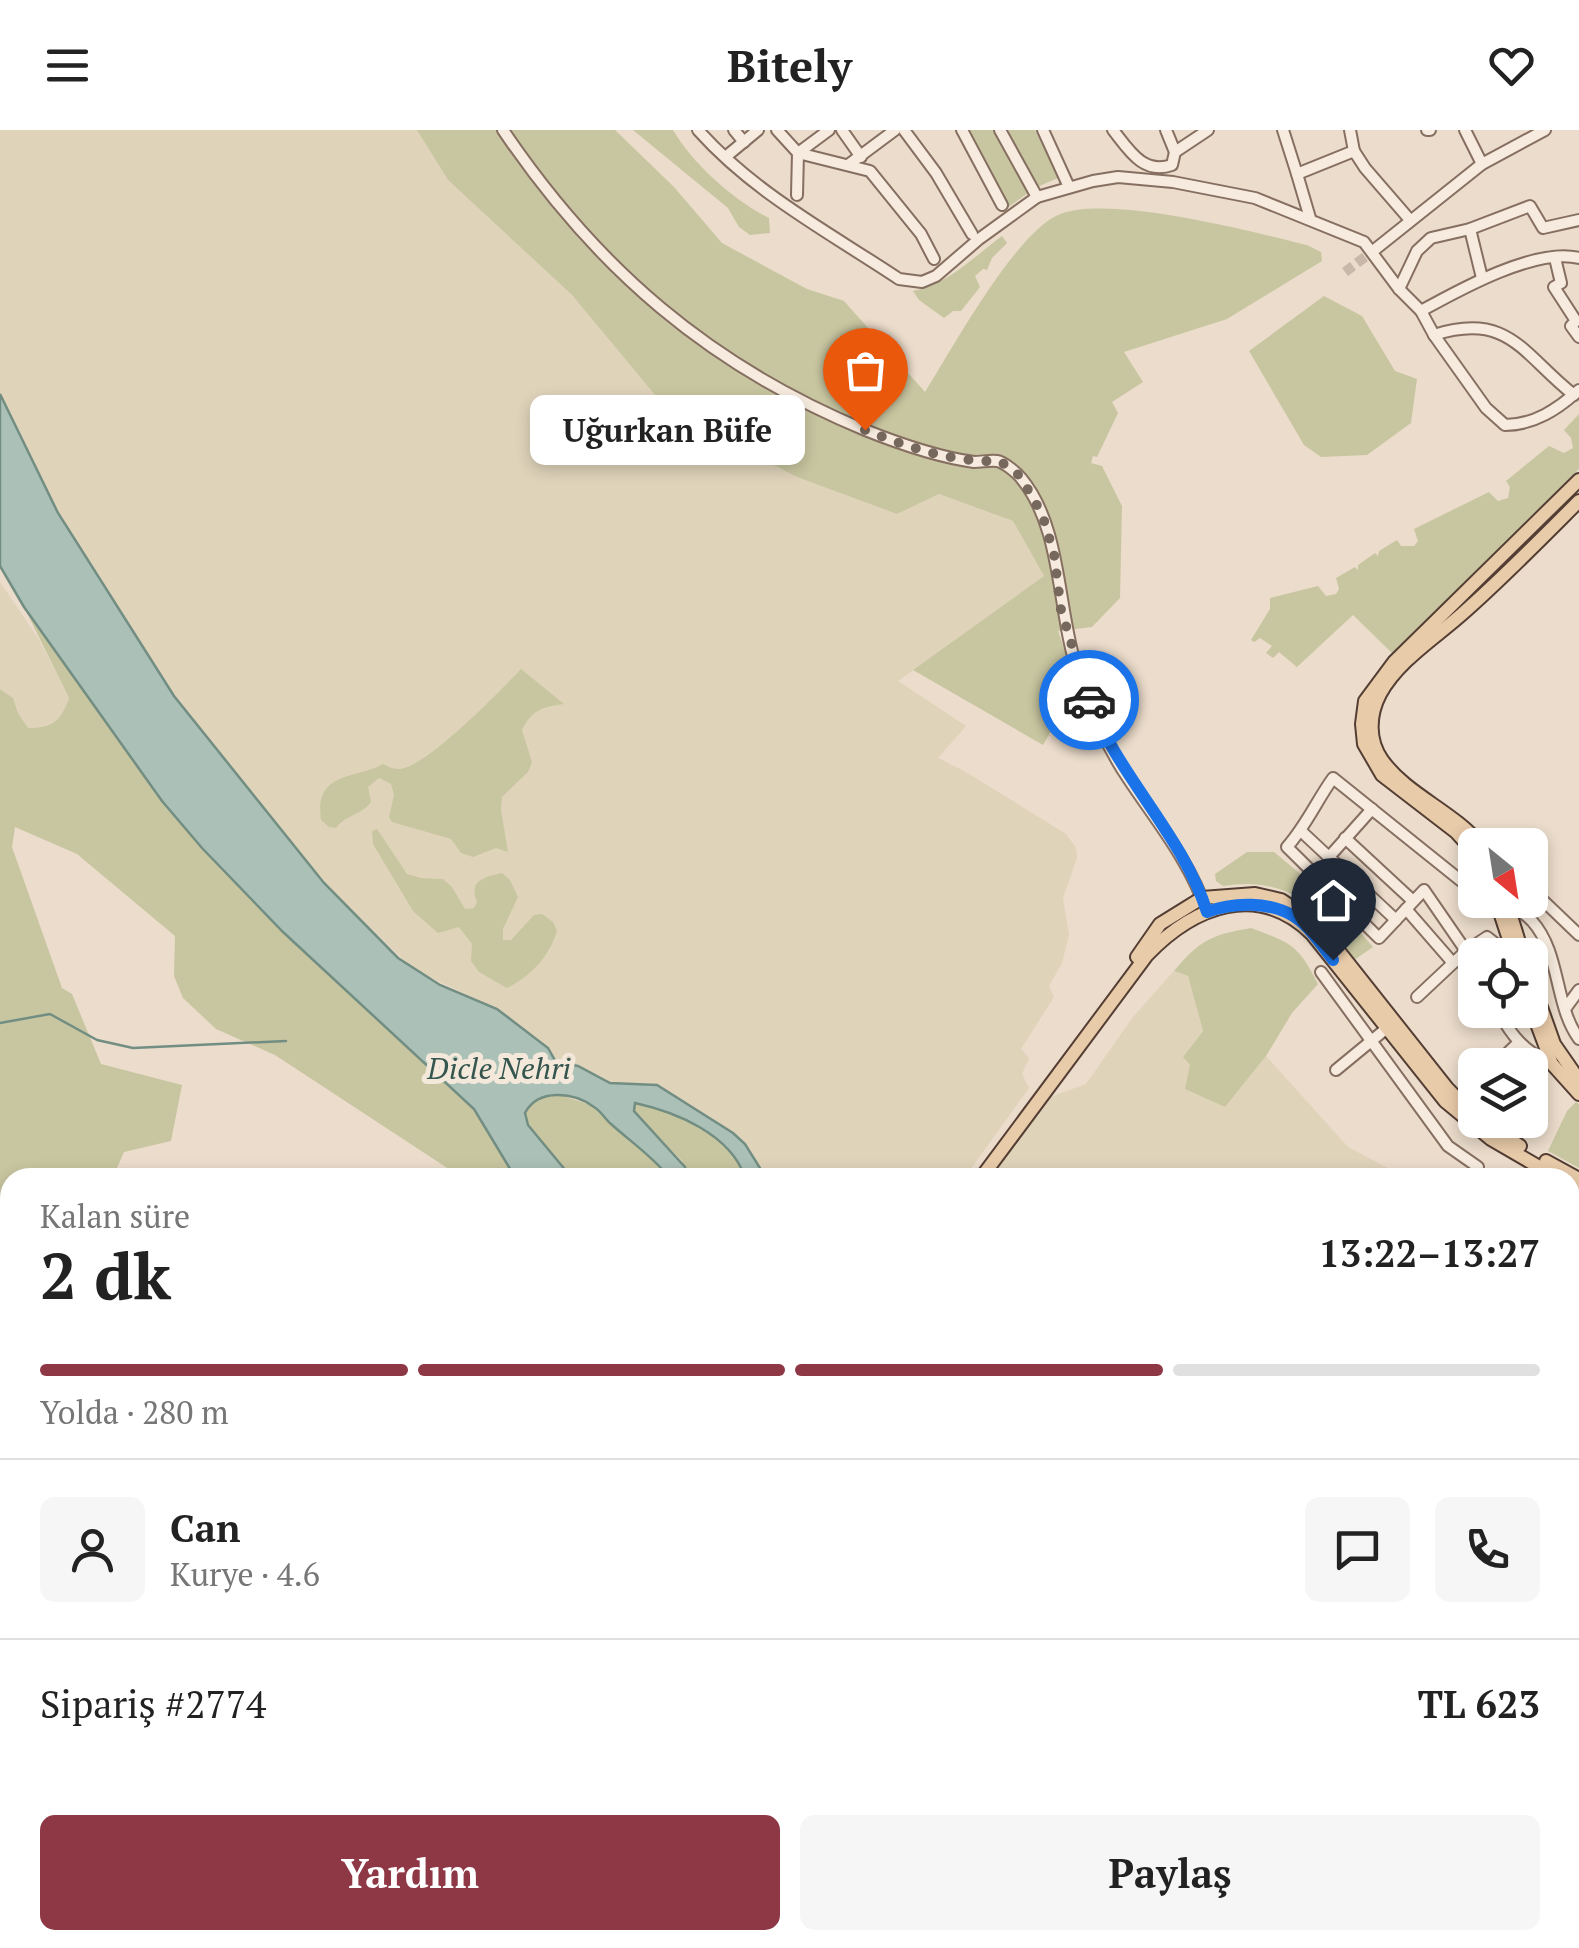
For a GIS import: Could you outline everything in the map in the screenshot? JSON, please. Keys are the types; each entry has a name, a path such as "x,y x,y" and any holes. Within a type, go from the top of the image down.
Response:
{"main road":[{"path":"1458,834 1382,775 1364,744 1365,701 1394,662 1579,480"},
{"path":"1465,828 1383,761 1374,745 1374,707 1396,672 1579,501"},
{"path":"989,1168 1160,924 1205,905 1255,894 1281,900 1318,925 1458,1099"},
{"path":"1205,905 1251,904 1294,916 1445,1101 1467,1121 1542,1168"},
{"path":"1548,1027 1554,1044 1579,1080"},
{"path":"1539,1028 1552,1064 1579,1094"},
{"path":"981,1168 1077,1044"},
{"path":"1507,1138 1558,1168"}],"street":[{"path":"503,130 549,192 622,276 753,376 898,443 976,462 1000,461 1020,476 1042,514 1061,610 1077,671 1096,720 1121,767 1176,848 1205,905"},
{"path":"698,130 722,156 769,194 899,279 922,282 936,276 978,239 1038,198 1069,187 1118,177 1173,182 1255,198 1355,236 1373,251 1421,311 1434,335 1494,419 1505,425 1520,425 1543,416 1576,392 1510,337 1489,330 1456,328 1434,335"},
{"path":"734,130 744,142"},
{"path":"729,154 758,130"},
{"path":"778,130 798,154 864,168"},
{"path":"798,154 829,130"},
{"path":"842,130 860,155 864,168 896,200 934,258"},
{"path":"848,165 895,130"},
{"path":"904,130 936,173 972,234"},
{"path":"962,130 1002,205"},
{"path":"1000,130 1038,198"},
{"path":"1043,130 1069,187"},
{"path":"1113,130 1150,168 1172,165 1175,152 1166,130"},
{"path":"1175,152 1208,130"},
{"path":"1283,130 1310,218"},
{"path":"1350,130 1354,151 1365,168 1410,220"},
{"path":"1466,130 1482,164"},
{"path":"1373,251 1482,164 1545,130"},
{"path":"1297,174 1354,151"},
{"path":"797,195 798,154"},
{"path":"1400,289 1416,251 1431,238 1470,229 1530,206 1543,228 1579,220"},
{"path":"1470,229 1482,278"},
{"path":"1555,258 1561,283 1554,287 1576,321 1571,326 1579,337"},
{"path":"1421,311 1482,278 1555,258 1579,258"},
{"path":"1458,878 1333,778 1302,831 1287,847 1379,938 1424,890 1458,940"},
{"path":"1329,857 1372,809"},
{"path":"1302,831 1396,920"},
{"path":"1345,838 1410,905 1453,963"},
{"path":"1548,905 1579,935"},
{"path":"1530,918 1539,930 1564,1009 1579,1039"},
{"path":"1416,997 1458,959"},
{"path":"1321,972 1448,1146 1478,1167"},
{"path":"1564,1009 1579,990"},
{"path":"1336,1070 1387,1028"},
{"path":"1509,1028 1518,1044 1552,1064"},
{"path":"1513,1048 1518,1044"}],"shaded area":[{"path":"0,130 417,130 448,180 572,295 655,395 700,427 797,477 897,514 939,494 1013,521 1044,576 898,681 966,726 938,758 1066,834 1076,848 1077,858 1063,898 1069,935 1062,963 1049,986 1054,997 1021,1049 1029,1058 1022,1074 1029,1088 971,1168 757,1168 733,1133 657,1085 610,1083 578,1066 556,1062 548,1048 497,1009 413,969 324,883 175,696 58,513 0,394"},
{"path":"417,130 615,130 674,187 722,243 807,289 844,301 925,392 1004,268 1022,245 1058,215 1080,209 1110,209 1181,217 1307,245 1321,252 1322,261 1227,319 1124,352 1143,382 1112,402 1118,413 1091,463 1102,466 1122,506 1120,598 1092,627 1058,631 1077,686 1043,745 913,670 1044,576 1013,521 939,494 897,514 797,477 700,427 655,395 572,295 448,180"},
{"path":"633,130 673,130 715,180 769,218 770,233 750,235 739,227 728,208"},
{"path":"966,130 995,130 1028,193 1007,208"},
{"path":"1008,130 1035,130 1058,178 1037,187"},
{"path":"1002,236 1007,243 992,258 987,270 975,276 980,287 961,311 953,311 944,318 919,300 913,291 949,276"},
{"path":"1324,296 1362,316 1395,371 1417,379 1411,423 1367,455 1321,457 1304,445 1249,351"},
{"path":"1579,414 1579,469 1393,654 1353,615 1297,667 1279,652 1273,658 1266,653 1272,646 1260,638 1251,640 1270,609 1270,598 1318,586 1326,596 1336,594 1336,578 1355,567 1358,570 1358,565 1375,553 1378,556 1379,551 1397,540 1401,546 1414,546 1418,541 1414,529 1489,492 1498,501 1508,498 1510,487 1506,481 1549,446 1564,453 1573,448 1564,430"},
{"path":"0,582 38,638 69,698 62,718 46,728 28,728 13,698 0,689"},
{"path":"24,607 162,801 202,848 283,932 474,1109 510,1168 447,1168 275,1055 216,1029 183,998 174,976 175,936 77,854 15,827 12,847 62,988 72,994 101,1064 182,1085 171,1141 124,1152 117,1168 0,1168 0,689 13,698 28,728 55,722 69,698"},
{"path":"521,669 564,704 538,711 522,730 532,762 528,772 502,797 508,852 496,848 473,857 461,853 451,839 392,822 391,784 379,778 368,787 371,802 363,810 336,828 321,820 321,804 330,785 383,764 398,769 425,757"},
{"path":"377,829 407,874 443,879 465,909 474,908 477,902 475,889 479,881 502,873 518,897 503,929 503,940 511,940 534,915 542,914 557,931 538,965 507,988 479,972 471,961 472,944 459,927 438,933 413,911 373,844 372,831"},
{"path":"1247,852 1274,852 1333,901 1373,947 1354,960 1331,925 1302,899 1266,886 1223,886 1216,881 1215,874"},
{"path":"1251,928 1292,947 1305,960 1318,984 1292,1013 1266,1056 1225,1107 1185,1089 1190,1065 1183,1057 1203,1031 1188,976 1174,971 1207,940"},
{"path":"1174,971 1188,976 1203,1031 1183,1057 1225,1107 1266,1056 1348,1147 1388,1168 998,1168 1045,1099 1086,1084 1133,1017"},
{"path":"561,1095 593,1106 661,1168 564,1168 528,1125 525,1113 535,1100"},
{"path":"1576,1102 1579,1168 1548,1151 1567,1111"},
{"path":"635,1103 700,1127 727,1148 741,1168 684,1168 682,1161 634,1111"}],"water":[{"name":"Dicle Nehri","path":"0,394 58,513 174,696 324,883 398,958 440,985 497,1009 548,1048 556,1062 578,1066 610,1083 657,1085 733,1133 760,1168 741,1168 727,1149 700,1127 635,1103 634,1111 685,1168 661,1168 596,1109 577,1098 557,1095 538,1099 525,1113 528,1125 564,1168 510,1168 474,1109 283,932 162,801 24,607 0,566"}],"waterway":[{"path":"0,1023 50,1014 97,1040 133,1048 286,1041"}],"tunnel":[{"path":"1345,272 1373,251"}],"way so far":[{"path":"865,430 933,453 976,462 1000,461 1020,476 1042,514 1054,554 1061,610 1089,700"}],"place":[{"name":"Uğurkan Büfe","path":"865,430"}],"route":[{"path":"1089,700 1121,767 1168,834 1207,912 1221,906 1251,904 1276,909 1294,916 1333,960"}]}
